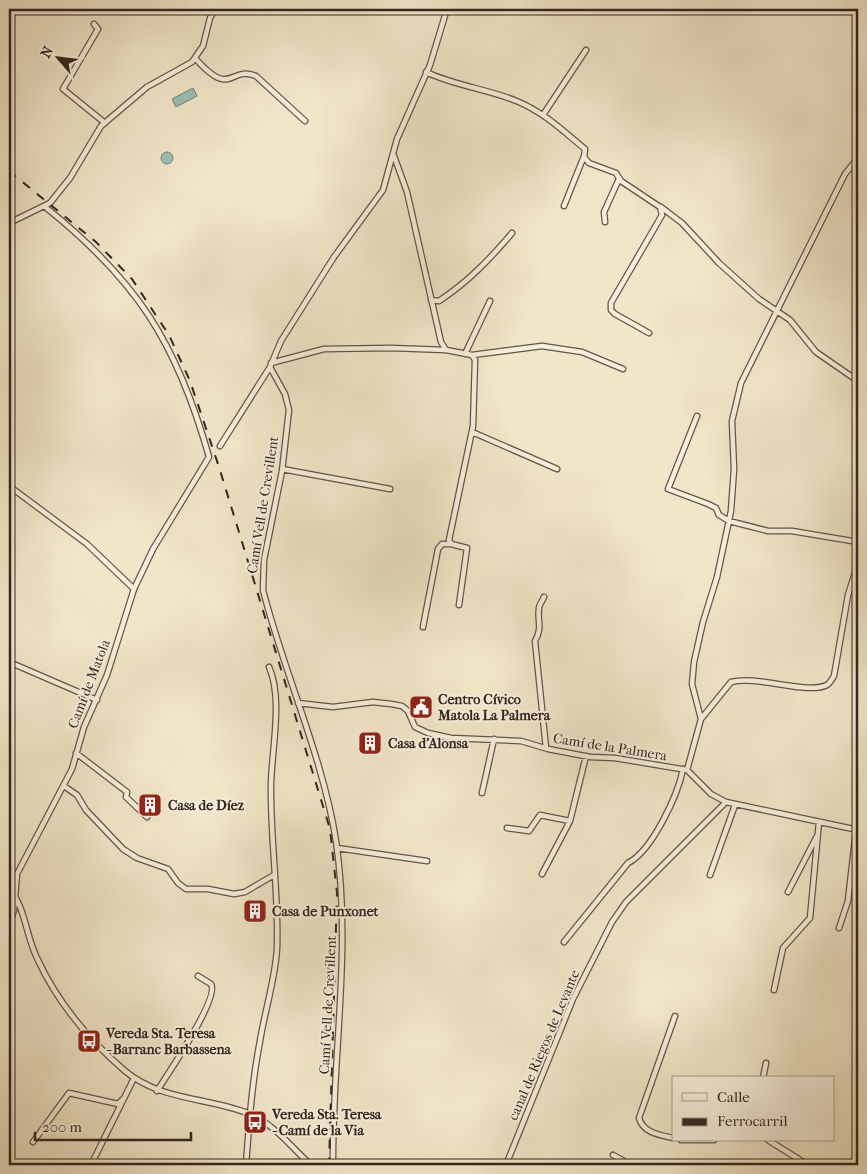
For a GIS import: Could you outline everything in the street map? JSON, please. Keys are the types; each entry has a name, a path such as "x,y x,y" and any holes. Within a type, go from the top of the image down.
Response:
{"street":[{"path":"9,223 50,203 70,178 92,139 105,123 147,87 192,62 203,46 210,18 215,9"},
{"path":"220,446 271,365 281,341 334,257 383,190 402,125 426,72 447,9"},
{"path":"94,24 98,30 63,89 105,123"},
{"path":"543,115 586,50"},
{"path":"195,58 215,78 226,81 250,73 256,76 305,121"},
{"path":"426,72 441,79 468,85 519,102 558,124 585,149 564,206"},
{"path":"394,154 407,192 441,342 446,350"},
{"path":"584,155 589,163 616,173 619,179 682,223 719,263 746,287 790,320 816,352 858,381"},
{"path":"701,719 692,684 694,662 703,622 718,577 729,521 733,490 732,421 735,400 741,383 845,174 858,158"},
{"path":"605,222 604,212 619,179"},
{"name":"Camí de Matola","path":"9,927 14,910 17,874 72,770 84,727 107,675 134,589 153,548 209,457 191,397 175,360 151,315 109,264 44,206"},
{"path":"649,333 615,314 611,310 611,303 662,215 660,206"},
{"path":"432,300 439,301 461,287 491,258 512,233"},
{"path":"465,354 490,301"},
{"path":"271,365 324,349 391,348 446,350 472,355 542,346 582,352 623,369"},
{"path":"450,544 449,540 472,432 475,360 472,355"},
{"name":"Camí Vell de Crevillent","path":"271,365 289,402 282,469 262,579 269,614 298,703 329,809 337,848 343,925 333,1165"},
{"path":"697,416 668,489 716,508 719,516 729,521 768,531 792,531 858,542"},
{"path":"472,432 557,469"},
{"path":"282,469 390,489"},
{"path":"9,486 87,544 134,589"},
{"path":"422,628 438,549 442,544 467,548 459,605"},
{"path":"564,942 628,863 637,859 651,841 681,780 701,719 730,682 740,679 759,680 819,687 829,684 834,676 848,595 858,563"},
{"path":"544,597 538,608 541,619 540,634 536,641 546,748"},
{"path":"9,662 96,700"},
{"path":"246,1165 259,1044 274,977 277,904 271,793 272,741 277,698 270,667"},
{"name":"Camí de la Palmera","path":"298,703 334,706 373,702 391,704 408,711 416,727 428,733 451,738 521,741 586,756 615,758 685,770"},
{"path":"482,793 494,739"},
{"path":"76,753 127,792 126,797 148,817"},
{"path":"542,874 570,821 586,756"},
{"path":"685,770 711,794 726,802 857,830 848,901 839,928"},
{"path":"64,786 77,795 86,810 123,849 138,858 168,869 178,883 186,889 208,889 234,894 246,892 274,875"},
{"name":"canal de Riegos de Levante","path":"506,1165 572,999 612,922 626,902 726,802"},
{"path":"710,875 735,805"},
{"path":"507,828 529,831 540,814 570,821"},
{"path":"774,990 782,948 810,918 819,822"},
{"path":"788,892 818,833"},
{"path":"337,848 427,861"},
{"path":"9,888 14,894 37,958 54,989 76,1022 100,1050 134,1078 157,1091 250,1114 275,1131 311,1165"},
{"path":"157,1091 204,1014 212,993 211,984 198,976"},
{"path":"672,1138 647,1130 641,1125 639,1118 675,1016"},
{"path":"763,1076 766,1063"},
{"path":"91,1165 134,1078"},
{"path":"33,1142 68,1093 118,1104 124,1098"},
{"path":"771,1142 808,1165"},
{"path":"613,1155 624,1161 625,1165"}],"water":[{"path":"193,88 197,96 176,107 172,99"},
{"path":"165,152 169,152 173,158 169,164 165,164 161,160 161,156"}],"railway":[{"path":"9,171 96,242 132,279 169,335 190,381 219,467 330,829 337,893 329,1165"}],"place":[{"name":"Centro Cívico Matola La Palmera","path":"421,707"},
{"name":"Casa d'Alonsa","path":"370,743"},
{"name":"Casa de Díez","path":"150,805"},
{"name":"Casa de Punxonet","path":"255,911"},
{"name":"Vereda Sta. Teresa - Barranc Barbassena","path":"89,1041"},
{"name":"Vereda Sta. Teresa - Camí de la Via","path":"255,1122"}]}
